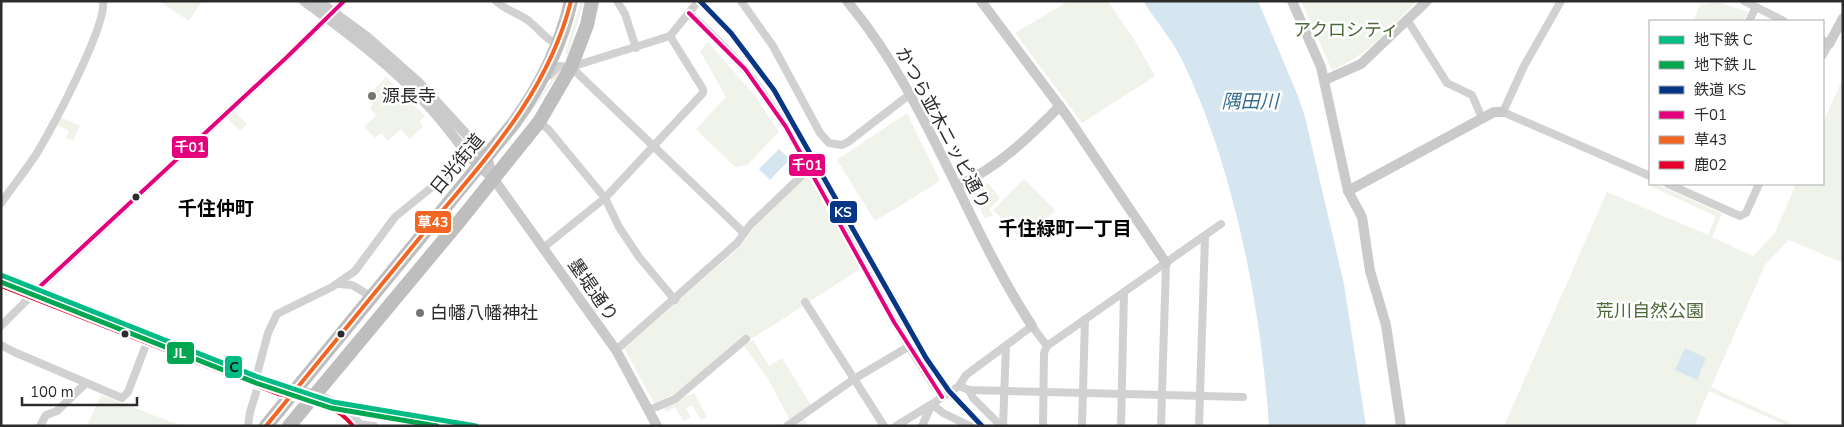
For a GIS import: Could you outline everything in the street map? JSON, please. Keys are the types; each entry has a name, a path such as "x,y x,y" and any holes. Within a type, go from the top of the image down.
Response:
{"highway":[{"name":"日光街道","path":"266,426 372,297 479,158 532,98 557,44 571,1"},
{"name":"日光街道","path":"289,426 539,122 571,67 587,25 592,1"}],"street":[{"path":"1,203 22,176 48,132 92,42 104,9 103,1"},
{"name":"墨堤通り","path":"304,1 330,15"},
{"name":"墨堤通り","path":"318,1 330,15 415,92 479,158 616,350 657,426"},
{"path":"1,326 34,292 134,201 344,1"},
{"path":"496,1 503,8 530,21 549,40 557,44"},
{"path":"616,1 625,14 636,48"},
{"path":"741,1 773,46 820,133 829,143 842,145 848,142 909,95"},
{"name":"かつら並木ニッピ通り","path":"847,1 879,42 925,121 1003,280 1032,326"},
{"path":"981,1 1060,106 1166,263 1162,426"},
{"path":"1292,1 1325,80 1348,191 1362,216 1370,271 1386,325 1401,426"},
{"path":"1325,80 1361,64 1427,1"},
{"path":"1503,112 1524,66 1561,1"},
{"path":"1744,1 1782,20"},
{"path":"1750,20 1756,7"},
{"path":"532,98 555,67 571,67 670,36 690,11 721,43 761,91 810,168 908,347 942,397"},
{"path":"1826,42 1843,18"},
{"path":"1408,21 1447,83 1472,95 1482,118"},
{"path":"543,248 605,198 703,93 703,89 670,36"},
{"path":"571,67 744,234"},
{"path":"957,186 985,172 1010,155 1060,106"},
{"path":"1348,191 1494,112 1503,112 1649,176"},
{"path":"539,122 548,129 605,198 619,227 639,257 675,300"},
{"path":"352,285 355,271 361,260 395,217 479,158"},
{"path":"616,350 675,300 737,243 751,224 810,168"},
{"path":"1670,185 1740,216 1746,213 1759,185"},
{"path":"1046,346 1205,237 1221,224"},
{"path":"1199,426 1205,237"},
{"path":"248,426 268,333 277,314 338,284 355,271"},
{"path":"1,279 258,379 294,391 323,396 352,414 361,425 374,426"},
{"path":"338,284 352,285 372,297"},
{"path":"1121,426 1124,292"},
{"path":"805,302 884,426"},
{"path":"1082,426 1085,319"},
{"path":"896,426 959,386 966,375 1032,326 1046,346 1042,426"},
{"path":"1,345 117,397 126,396 149,337"},
{"path":"649,410 675,399 746,339"},
{"path":"1002,426 1006,346"},
{"path":"787,426 854,379 908,347"},
{"path":"40,426 46,415 57,411 86,383"},
{"path":"959,386 969,390 1243,397"},
{"path":"969,390 973,398 1002,426"},
{"path":"922,426 932,404"},
{"path":"932,404 943,413 970,426"}],"green space":[{"path":"159,1 202,1 189,21"},
{"path":"581,1 584,1 568,54 565,54"},
{"path":"1069,1 1108,1 1137,44 1155,76 1082,123 1015,33"},
{"name":"アクロシティ","path":"1301,1 1417,1 1388,31 1367,49 1345,64 1332,70"},
{"path":"1718,2 1748,12 1744,20 1693,20 1700,5"},
{"path":"708,42 755,96 779,132 747,165 735,167 696,129 726,97 700,51"},
{"path":"558,70 561,71 506,147"},
{"path":"386,77 425,116 419,121 423,126 410,139 401,129 388,141 381,133 375,138 364,127 376,115 370,108 373,104 367,97"},
{"name":"荒川自然公園","path":"1843,78 1843,263 1789,240 1765,265 1711,387 1796,426 1788,426 1709,391 1694,426 1504,426 1607,192 1708,235 1716,216 1650,186 1658,185 1722,214 1712,237 1753,256 1775,233 1796,185 1824,185 1824,121"},
{"path":"233,112 247,124 240,131 227,118"},
{"path":"907,113 940,181 875,221 837,160"},
{"path":"58,116 80,126 73,141 66,138 69,131 55,124"},
{"path":"808,176 860,269 753,338 741,340 674,394 654,403 624,348 732,254 747,238 757,223"},
{"path":"1024,179 1055,210 1024,241 993,210"},
{"path":"988,183 1000,198 989,210 993,215 985,219 973,194 974,191"},
{"path":"753,340 769,366 782,358 811,405 800,412 808,426 793,426 768,379 744,346"},
{"path":"695,394 707,417 701,420 692,405 686,408 691,417 683,421 675,407 666,412 663,406 682,396"},
{"path":"101,395 182,426 87,426"}],"water":[{"name":"隅田川","path":"1143,1 1258,1 1305,117 1344,284 1366,426 1269,426 1265,380 1252,286 1230,191 1200,100 1181,58 1173,43"},
{"path":"779,149 790,159 770,180 759,169"},
{"path":"1685,348 1706,358 1697,380 1675,370"}],"tunnel":[{"path":"692,9 699,1"}],"metro line":[{"name":"C","path":"1,275 258,377 333,402 476,426"},
{"name":"JL","path":"1,282 256,383 331,408 437,426"}],"rail line":[{"name":"KS","path":"700,1 731,33 774,90 926,358 949,391 982,426"}],"transit line":[{"name":"千01","path":"34,292 287,57 344,1"},
{"name":"草43","path":"266,426 468,181 510,126 546,67 560,35 571,1"},
{"name":"千01","path":"689,13 745,69 786,127 894,322 942,397"},
{"name":"鹿02","path":"1,286 278,394 318,403 337,412 353,426"}],"place":[{"name":"源長寺","path":"372,96"},
{"name":"白幡八幡神社","path":"420,313"}],"district":[{"name":"千住仲町","path":"216,209"},
{"name":"千住緑町一丁目","path":"1065,229"}]}
